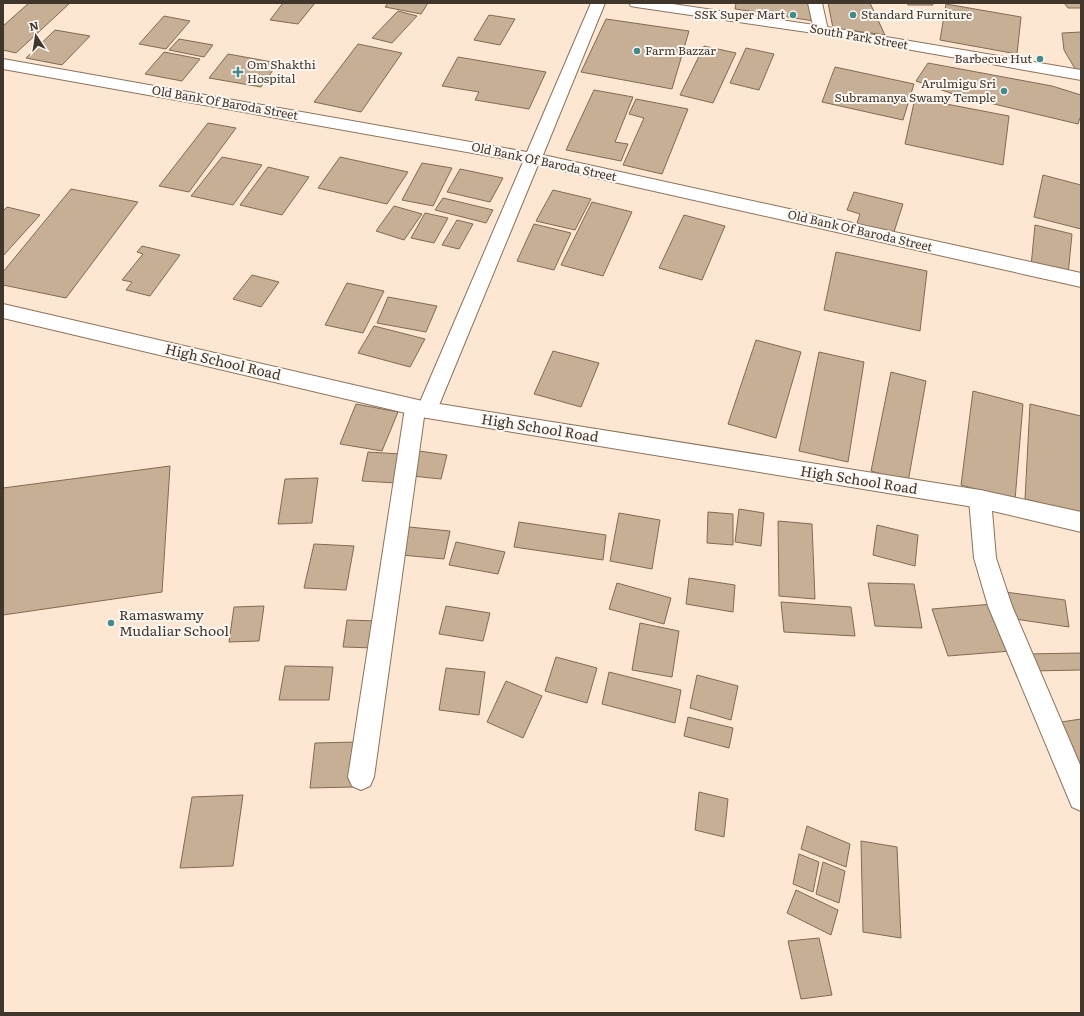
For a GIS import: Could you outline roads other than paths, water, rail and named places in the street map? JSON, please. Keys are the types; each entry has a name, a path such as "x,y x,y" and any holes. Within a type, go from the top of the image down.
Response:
{"street":[{"path":"361,777 421,409 532,158 598,3"},
{"name":"South Park Street","path":"636,3 821,30 1081,75"},
{"path":"815,3 821,30"},
{"name":"Old Bank Of Baroda Street","path":"3,64 532,158 1081,280"},
{"name":"High School Road","path":"3,311 421,409 980,499 1081,522"},
{"path":"980,499 985,558 1000,606 1081,798"}],"place":[{"name":"SSK Super Mart","path":"793,15"},
{"name":"Standard Furniture","path":"853,15"},
{"name":"Farm Bazzar","path":"637,51"},
{"name":"Barbecue Hut","path":"1040,59"},
{"name":"Om Shakthi Hospital","path":"238,72"},
{"name":"Arulmigu Sri Subramanya Swamy Temple","path":"1004,91"},
{"name":"Ramaswamy Mudaliar School","path":"111,623"}]}
